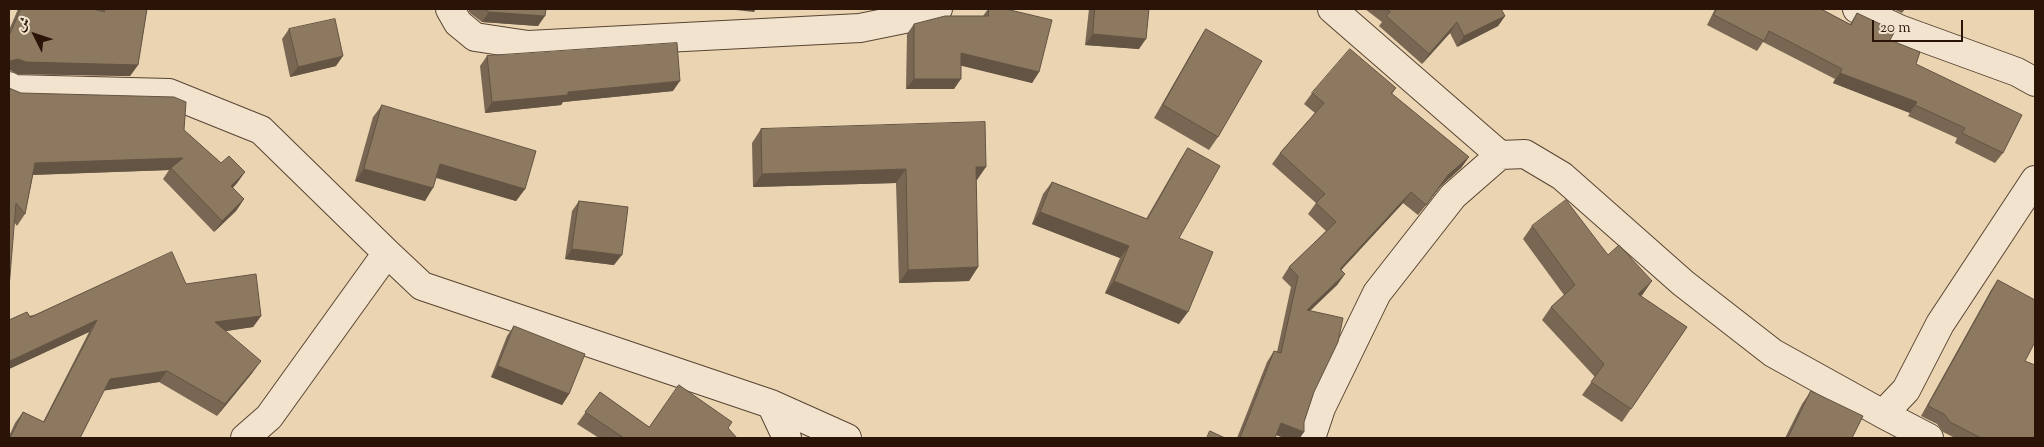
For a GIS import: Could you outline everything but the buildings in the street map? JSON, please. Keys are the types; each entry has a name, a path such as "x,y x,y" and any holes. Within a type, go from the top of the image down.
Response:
{"street":[{"path":"450,9 458,23 475,38 528,45 860,28 919,16 938,9"},
{"path":"1332,9 1500,155"},
{"path":"1857,9 1899,29 2016,72 2035,82"},
{"path":"9,86 12,89 169,93 261,130 422,286 772,404 847,438"},
{"path":"1311,438 1321,408 1377,294 1453,196 1500,155 1525,154 1562,176 1683,283 1772,353 1929,438"},
{"path":"1883,414 1906,390 1940,324 2035,180"},
{"path":"245,438 269,417 387,254"},
{"path":"772,404 787,438"}]}
